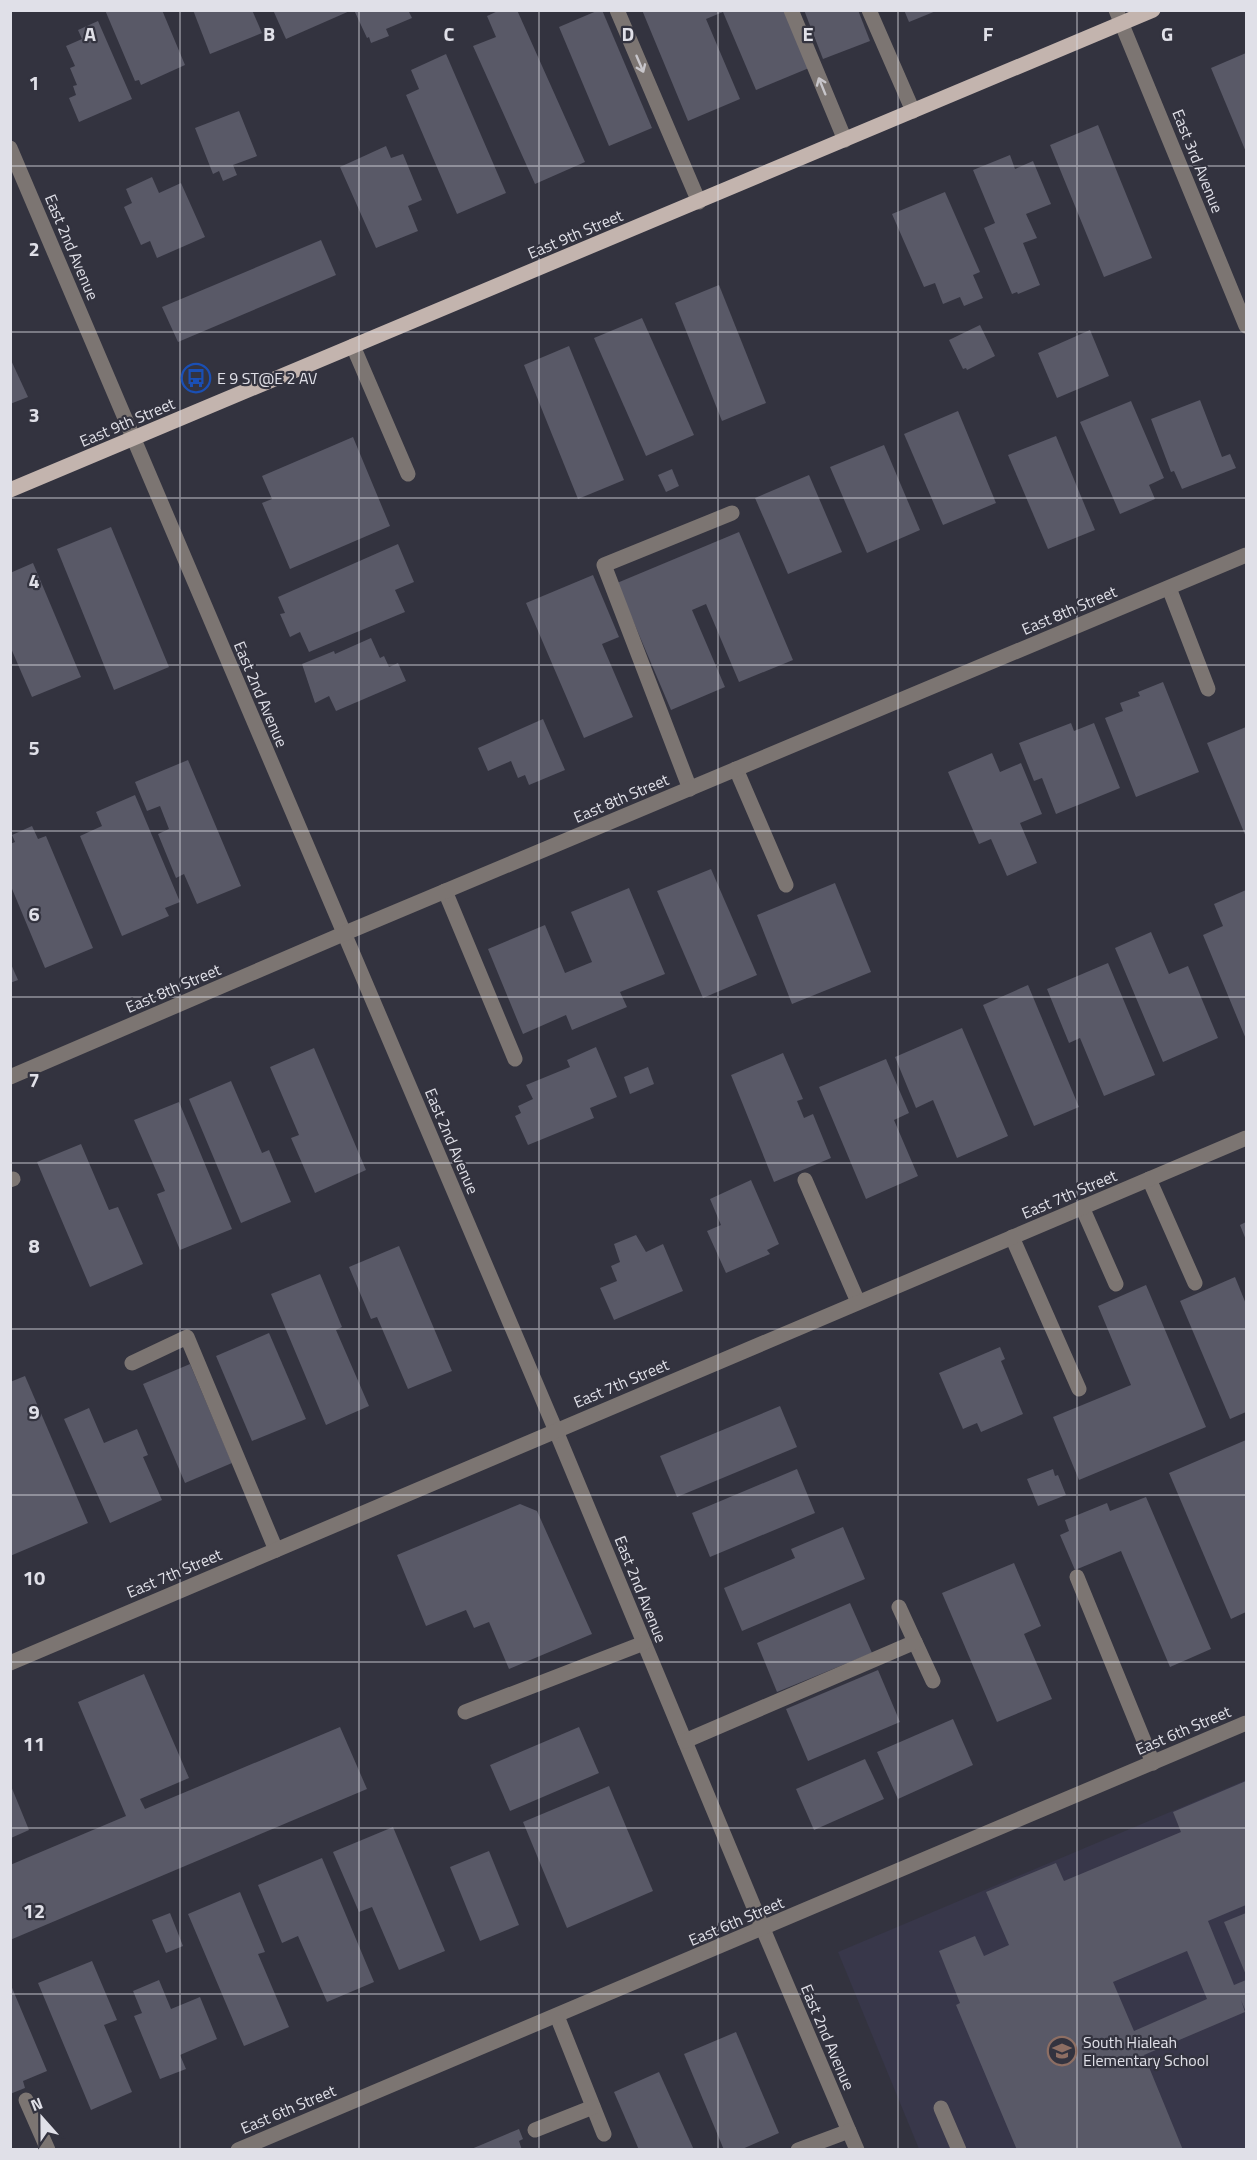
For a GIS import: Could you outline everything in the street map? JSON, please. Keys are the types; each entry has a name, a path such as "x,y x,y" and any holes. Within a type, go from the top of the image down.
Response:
{"main road":[{"name":"East 9th Street","path":"10,490 914,111 1119,17 1153,10"}],"street":[{"path":"617,10 699,201"},
{"path":"791,10 845,140"},
{"path":"869,10 914,111"},
{"name":"East 3rd Avenue","path":"1119,17 1246,326"},
{"name":"East 2nd Avenue","path":"10,148 556,1431 857,2150"},
{"path":"352,346 408,474"},
{"path":"690,789 604,565 732,513"},
{"name":"East 8th Street","path":"10,1077 343,934 1246,555"},
{"path":"1169,588 1208,689"},
{"path":"736,769 786,885"},
{"path":"445,891 515,1059"},
{"name":"East 7th Street","path":"10,1663 1246,1138"},
{"path":"1149,1179 1195,1283"},
{"path":"804,1180 858,1302"},
{"path":"1082,1207 1116,1284"},
{"path":"1012,1238 1079,1389"},
{"path":"132,1363 187,1337 276,1550"},
{"path":"1077,1576 1153,1763"},
{"path":"899,1606 933,1681"},
{"path":"685,1741 915,1642"},
{"path":"465,1712 644,1644"},
{"name":"East 6th Street","path":"238,2150 1246,1723"},
{"path":"557,2016 604,2134"},
{"path":"26,2100 48,2150"},
{"path":"535,2130 593,2107"},
{"path":"941,2108 959,2150"},
{"path":"798,2150 849,2131"}],"shaded area":[{"name":"South Hialeah Elementary School","path":"1246,1780 1246,2149 919,2149 838,1952"}],"building":[{"path":"105,10 162,10 185,65 141,85 139,80 135,81"},
{"path":"193,10 252,10 262,33 210,54"},
{"path":"273,10 352,10 286,39"},
{"path":"354,10 408,10 412,18 386,29 389,36 371,43"},
{"path":"500,10 517,10 585,162 535,184 473,46 496,37 487,16"},
{"path":"602,10 652,128 609,146 559,27"},
{"path":"642,10 785,10 809,68 756,90 723,12 706,19 740,99 688,121"},
{"path":"804,10 858,10 870,41 823,59"},
{"path":"904,10 936,10 936,11 909,22"},
{"path":"98,21 132,99 79,122 69,98 76,95 73,86 77,85 70,68 75,66 66,46 82,39 78,30"},
{"path":"1246,53 1246,152 1211,68"},
{"path":"446,54 506,193 457,214 406,95 419,89 411,70"},
{"path":"239,111 257,156 233,165 237,175 223,181 219,171 213,174 195,128"},
{"path":"1098,125 1152,258 1104,277 1050,145"},
{"path":"386,146 391,158 403,154 422,200 408,206 418,231 376,248 340,167"},
{"path":"1010,155 1015,169 1033,161 1051,204 1026,214 1037,238 1023,243 1040,285 1018,294 1017,292 1012,294 984,228 995,223 973,170"},
{"path":"152,177 159,193 181,183 205,237 157,258 150,241 141,245 124,207 132,203 126,189"},
{"path":"945,192 980,272 973,275 983,298 964,306 960,297 943,304 935,283 924,287 892,214"},
{"path":"321,240 336,275 178,342 162,307"},
{"path":"719,285 766,403 722,421 675,303"},
{"path":"642,318 694,435 646,456 594,338"},
{"path":"980,325 995,356 967,370 963,369 949,340"},
{"path":"1090,330 1109,376 1057,398 1038,353"},
{"path":"569,346 624,480 578,499 524,365"},
{"path":"10,358 28,397 10,404"},
{"path":"1200,400 1222,457 1230,454 1236,468 1182,489 1174,471 1171,472 1151,419"},
{"path":"1131,401 1164,478 1149,485 1155,499 1120,514 1080,422"},
{"path":"958,411 996,503 943,525 904,434"},
{"path":"1056,436 1095,530 1048,549 1008,455"},
{"path":"353,437 390,526 290,569 262,503 272,499 262,476"},
{"path":"884,445 920,530 867,553 830,467"},
{"path":"672,469 679,486 666,492 658,475"},
{"path":"809,475 842,552 788,574 755,498"},
{"path":"111,527 169,667 114,690 57,549"},
{"path":"739,532 793,660 739,682 706,604 692,610 725,687 671,710 617,583"},
{"path":"398,544 414,582 395,590 405,612 309,652 300,632 290,637 280,614 285,613 278,597"},
{"path":"33,563 81,677 32,697 10,646 10,573"},
{"path":"593,575 619,637 602,644 633,717 584,738 526,603"},
{"path":"371,638 380,658 384,656 389,667 398,663 406,681 336,711 329,696 315,703 302,664 334,651 335,654"},
{"path":"1163,682 1199,772 1136,797 1105,718 1123,711 1120,703 1140,696 1138,692"},
{"path":"543,719 565,770 529,785 525,775 518,778 511,761 488,771 478,748"},
{"path":"1071,723 1074,731 1094,723 1120,788 1056,814 1042,778 1034,781 1019,743"},
{"path":"1246,727 1246,837 1207,743"},
{"path":"992,753 1000,772 1021,763 1042,814 1020,823 1037,863 1007,876 991,839 979,844 948,772"},
{"path":"188,760 241,886 197,904 184,874 176,878 158,834 169,829 160,806 147,811 135,782"},
{"path":"135,795 180,902 165,908 169,916 122,936 80,836 102,826 96,812"},
{"path":"32,826 38,839 46,836 93,948 45,968 10,884 10,844 15,842 12,835"},
{"path":"711,869 757,975 703,998 657,891"},
{"path":"835,883 871,972 792,1004 757,915"},
{"path":"629,888 665,974 620,992 627,1007 572,1030 566,1015 523,1034 488,949 545,925 565,973 592,962 571,912"},
{"path":"1246,890 1246,1039 1203,935 1223,926 1214,904"},
{"path":"1151,932 1169,974 1188,966 1218,1038 1163,1062 1115,948"},
{"path":"10,962 18,980 10,983"},
{"path":"1108,963 1155,1075 1104,1096 1080,1038 1069,1043 1047,989"},
{"path":"1028,985 1079,1107 1034,1126 983,1005"},
{"path":"962,1028 1008,1136 957,1158 933,1100 916,1108 895,1057"},
{"path":"596,1047 617,1097 590,1108 594,1118 528,1145 515,1116 521,1113 518,1106 533,1099 526,1085 570,1067 567,1060"},
{"path":"314,1048 366,1170 315,1193 291,1138 299,1135 270,1067"},
{"path":"783,1053 803,1099 797,1101 804,1118 813,1114 831,1158 774,1182 731,1075"},
{"path":"886,1059 909,1113 894,1120 918,1176 866,1199 819,1087"},
{"path":"648,1067 654,1084 630,1094 624,1077"},
{"path":"231,1081 262,1153 269,1150 291,1202 241,1223 189,1099"},
{"path":"179,1102 232,1229 180,1250 157,1194 165,1191 134,1120"},
{"path":"81,1144 109,1210 118,1207 143,1264 90,1287 37,1162"},
{"path":"751,1180 779,1244 767,1250 770,1254 726,1273 707,1231 721,1225 710,1199"},
{"path":"1246,1222 1246,1240 1240,1225"},
{"path":"636,1235 646,1252 663,1244 683,1291 614,1320 600,1288 617,1281 611,1266 620,1262 614,1244"},
{"path":"399,1246 452,1371 408,1389 377,1317 371,1319 349,1267"},
{"path":"320,1274 342,1327 336,1330 369,1406 326,1425 271,1294"},
{"path":"1235,1277 1246,1304 1246,1412 1230,1419 1180,1301"},
{"path":"1146,1285 1206,1427 1079,1480 1053,1417 1131,1385 1098,1306"},
{"path":"269,1333 306,1419 252,1441 216,1356"},
{"path":"1000,1347 1005,1359 1001,1361 1023,1414 981,1432 977,1423 963,1429 939,1373"},
{"path":"190,1364 232,1463 185,1483 143,1384"},
{"path":"25,1376 88,1523 10,1556 10,1382"},
{"path":"780,1406 797,1447 677,1497 660,1456"},
{"path":"89,1408 104,1443 137,1429 148,1455 143,1457 162,1500 110,1523 64,1419"},
{"path":"1246,1440 1246,1612 1231,1619 1169,1473"},
{"path":"797,1469 815,1513 710,1557 692,1513"},
{"path":"1053,1469 1066,1495 1038,1506 1027,1479"},
{"path":"1146,1497 1211,1649 1170,1667 1121,1551 1075,1570 1060,1535 1069,1531 1065,1520 1107,1503 1110,1511"},
{"path":"520,1504 537,1511 592,1634 509,1669 489,1622 474,1628 466,1610 426,1626 397,1555"},
{"path":"843,1527 865,1579 742,1631 724,1588 795,1558 791,1549"},
{"path":"1014,1563 1041,1626 1024,1634 1052,1699 997,1722 942,1593"},
{"path":"850,1603 872,1653 777,1692 757,1643"},
{"path":"878,1670 900,1722 808,1761 786,1709"},
{"path":"144,1674 189,1778 140,1799 145,1809 340,1727 367,1789 10,1940 10,1865 126,1816 78,1702"},
{"path":"953,1719 973,1765 898,1799 877,1752"},
{"path":"579,1727 599,1773 510,1811 490,1765"},
{"path":"865,1759 884,1799 814,1830 796,1789"},
{"path":"1246,1781 1246,1905 1208,1921 1234,1985 1246,1980 1246,2012 1241,2000 1245,2012 1144,2055 1183,2150 1017,2150 956,2005 960,2003 939,1951 975,1936 984,1956 1009,1945 986,1892 1056,1863 1064,1881 1181,1832 1173,1812","holes":["1187,1951 1207,1999 1134,2031 1113,1982"]},
{"path":"11,1786 29,1830 11,1838"},
{"path":"609,1786 653,1891 567,1928 523,1822"},
{"path":"393,1827 445,1951 399,1970 372,1907 359,1912 333,1852"},
{"path":"489,1851 519,1925 480,1941 450,1867"},
{"path":"322,1858 374,1982 327,2002 298,1936 282,1943 258,1885"},
{"path":"240,1892 265,1952 258,1954 289,2027 244,2046 188,1914"},
{"path":"170,1913 183,1946 166,1953 152,1920"},
{"path":"1246,1913 1246,1975 1224,1922"},
{"path":"92,1961 117,2020 104,2025 132,2092 91,2110 38,1983"},
{"path":"159,1980 171,2009 200,1997 217,2039 180,2055 186,2069 160,2079 134,2016 142,2013 133,1991"},
{"path":"10,1983 47,2071 23,2081 25,2088 10,2094"},
{"path":"736,2032 779,2133 740,2150 724,2150 684,2054"},
{"path":"659,2072 694,2150 639,2150 614,2092"},
{"path":"519,2129 523,2139 519,2141 522,2150 469,2150"}],"place":[{"name":"E 9 ST@E 2 AV","path":"196,378"},
{"name":"South Hialeah Elementary School","path":"1062,2051"}]}
